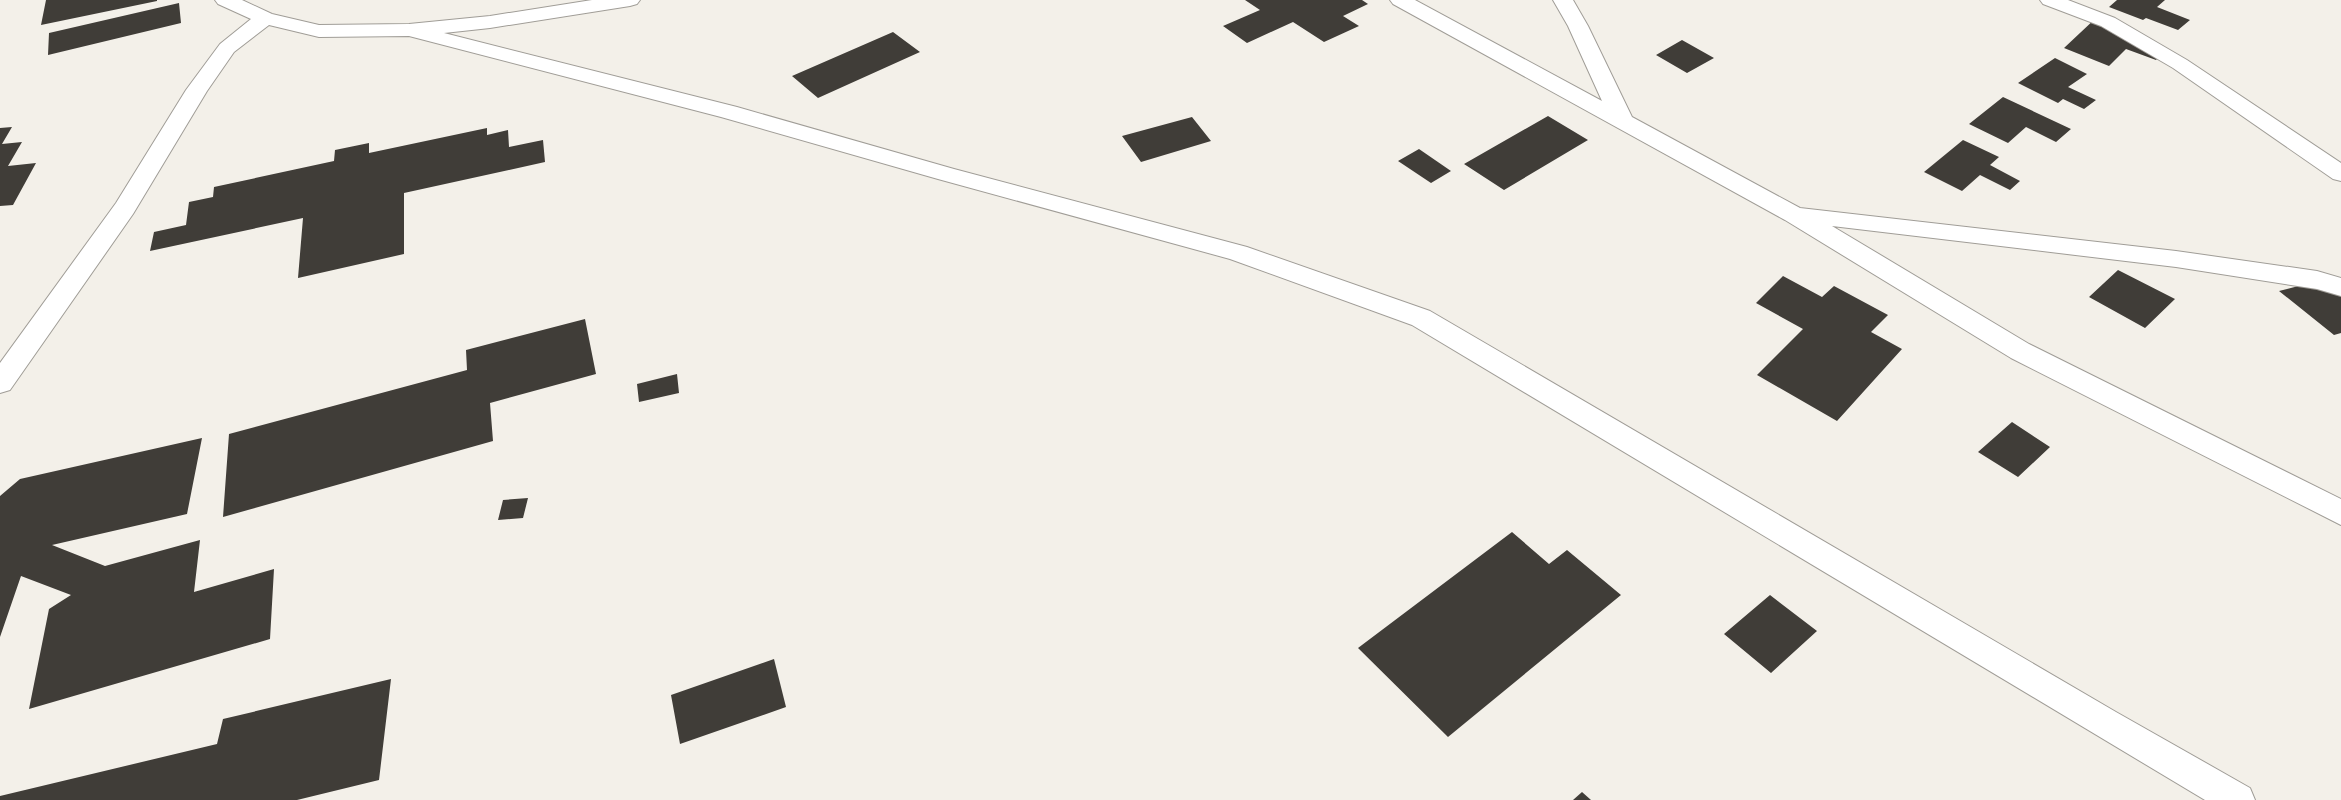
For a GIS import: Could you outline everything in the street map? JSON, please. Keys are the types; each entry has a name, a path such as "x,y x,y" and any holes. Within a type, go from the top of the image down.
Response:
{"lane":[{"path":"225,0 265,18 319,31 409,30 490,22 630,0"},
{"path":"1400,0 1793,214 2020,351 2341,513"},
{"path":"1563,0 1578,26 1622,120"},
{"path":"2050,0 2108,22 2180,64 2341,174"},
{"path":"0,383 125,208 197,90 227,48 265,18"},
{"path":"409,30 729,112 956,177 1238,253 1421,318 2095,718 2238,800"},
{"path":"1793,214 2176,259 2329,280 2341,287"}],"building":[{"path":"46,0 157,0 157,1 41,25"},
{"path":"1245,0 1362,0 1368,4 1343,16 1359,26 1324,42 1293,22 1247,43 1223,26 1260,10"},
{"path":"2117,0 2165,0 2157,7 2190,20 2178,30 2146,18 2143,20 2109,7"},
{"path":"179,3 181,23 48,55 49,33"},
{"path":"2097,17 2164,52 2156,60 2126,49 2109,66 2064,48"},
{"path":"893,32 920,52 818,98 792,76"},
{"path":"1682,40 1714,58 1687,73 1656,55"},
{"path":"2055,58 2087,74 2068,87 2096,100 2084,109 2063,99 2058,103 2018,83"},
{"path":"2003,97 2071,129 2056,142 2026,127 2008,143 1969,124"},
{"path":"1548,116 1588,140 1504,190 1464,164"},
{"path":"1192,117 1211,141 1141,162 1122,136"},
{"path":"12,127 2,144 22,142 8,166 36,163 13,205 0,206 0,128"},
{"path":"487,128 487,135 508,130 509,147 543,140 545,162 404,193 404,254 298,278 303,218 150,251 154,232 186,225 189,202 213,197 214,187 334,161 335,150 369,143 369,153"},
{"path":"1963,140 1999,157 1990,165 2020,181 2010,190 1980,175 1962,191 1924,172"},
{"path":"1419,149 1451,171 1431,183 1398,161"},
{"path":"2118,270 2175,299 2145,328 2089,297"},
{"path":"1783,276 1822,297 1834,286 1888,315 1871,332 1902,349 1837,421 1757,375 1803,329 1756,303"},
{"path":"2322,280 2341,295 2341,333 2334,335 2279,291"},
{"path":"585,319 596,374 490,403 493,441 223,517 229,434 467,370 466,350"},
{"path":"677,374 679,393 639,402 637,384"},
{"path":"2012,422 2050,447 2018,477 1978,452"},
{"path":"202,438 187,514 52,545 105,566 200,540 194,592 274,569 270,639 29,709 49,609 71,595 21,576 0,637 0,496 20,479"},
{"path":"528,498 523,518 498,520 503,500"},
{"path":"1512,532 1549,564 1567,550 1621,595 1448,737 1358,648"},
{"path":"1770,595 1817,631 1771,673 1724,634"},
{"path":"774,659 786,707 680,744 671,695"},
{"path":"391,679 379,780 297,800 0,800 0,796 217,744 223,719"},
{"path":"1582,792 1591,800 1573,800"}]}
